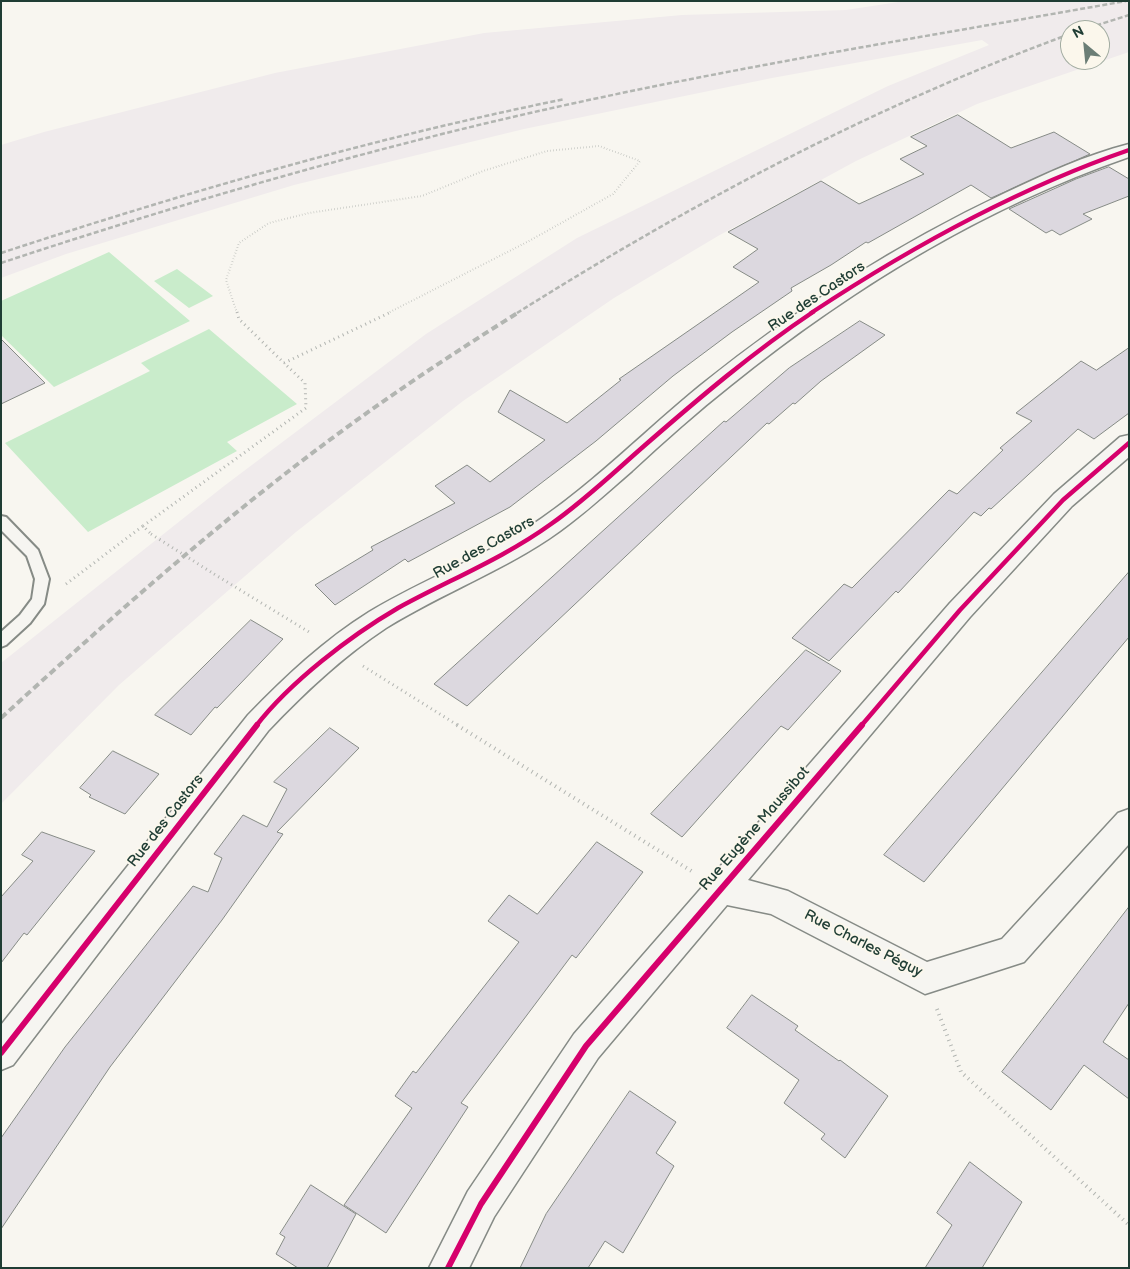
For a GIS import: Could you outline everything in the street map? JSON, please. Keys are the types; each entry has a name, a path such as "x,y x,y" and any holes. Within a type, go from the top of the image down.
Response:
{"street":[{"name":"Rue des Castors","path":"1,1053 258,723 285,695 336,649 386,616 499,558 550,525 581,502 740,366 792,327 856,285 920,245 1005,199 1080,167 1129,150"},
{"name":"Rue Eugène Maussibot","path":"448,1268 481,1204 586,1046 960,610 1063,500 1129,443"},
{"name":"Rue Charles Péguy","path":"720,889 777,901 925,978 1012,951 1129,822"}],"lane":[{"path":"1,522 33,554 42,579 39,600 25,619 1,641"}],"path":[{"path":"39,600 70,581 306,408 305,383 284,363 238,319 226,280 239,243 269,223 310,213 422,196 483,171 547,151 599,146 640,161 613,194 512,250 391,312 284,363"},
{"path":"143,526 151,534 214,574 720,889"},
{"path":"925,978 961,1072 1129,1225"}],"shaded area":[{"path":"905,1 1129,1 1129,52 1110,58 1110,20 1060,20 1060,70 1076,70 977,104 856,161 718,236 614,298 463,401 296,532 119,685 1,804 1,663 224,486 426,334 577,238 888,86 989,45 982,40 772,78 524,129 294,185 66,254 1,278 1,145 44,132 275,73 484,33 682,15 846,10"}],"green space":[{"path":"109,252 190,321 54,387 1,335 1,301"},
{"path":"177,269 213,296 189,308 154,281"},
{"path":"209,329 297,404 227,442 237,451 88,532 5,443 150,371 141,363"}],"building":[{"path":"958,115 1011,148 1054,132 1090,154 991,198 971,185 868,243 866,242 791,288 792,291 732,332 673,376 596,441 510,507 408,562 405,559 335,605 315,585 373,550 371,547 455,503 435,486 467,465 490,482 545,440 498,412 510,390 567,423 621,380 619,379 759,282 733,267 758,249 728,232 821,181 859,204 924,174 900,159 927,146 911,137"},
{"path":"1109,167 1129,179 1129,196 1083,214 1092,219 1060,235 1052,230 1046,233 1009,209 1076,179"},
{"path":"860,321 885,335 821,381 769,424 767,423 467,706 434,684 724,421 726,422 789,368"},
{"path":"1,339 45,383 1,404"},
{"path":"1129,348 1129,413 1094,439 1078,429 991,509 989,508 981,516 974,512 898,593 896,591 829,661 792,638 844,584 852,588 949,490 957,494 1003,450 1000,448 1032,421 1016,413 1081,361 1096,370"},
{"path":"1129,572 1129,637 924,882 884,855"},
{"path":"251,620 283,639 217,708 215,707 191,735 155,715"},
{"path":"806,650 841,671 788,730 781,726 682,837 651,814"},
{"path":"330,728 359,748 277,832 283,834 222,920 110,1067 1,1229 1,1138 65,1047 193,886 208,892 222,858 214,854 243,815 267,827 287,789 274,782"},
{"path":"113,751 159,774 125,814 89,797 91,795 80,788"},
{"path":"42,832 95,851 27,935 24,933 1,963 1,897 33,861 22,855"},
{"path":"597,842 643,872 576,958 572,955 461,1103 468,1107 386,1233 344,1205 412,1108 395,1096 413,1071 416,1073 519,942 488,921 509,895 537,914"},
{"path":"1129,907 1129,1003 1103,1042 1129,1060 1129,1099 1084,1065 1051,1110 1002,1072"},
{"path":"752,995 798,1026 795,1030 840,1060 888,1096 845,1158 821,1139 825,1134 784,1103 799,1080 727,1028"},
{"path":"630,1091 676,1122 656,1153 674,1166 623,1253 605,1241 588,1268 520,1268 546,1214"},
{"path":"970,1162 1022,1202 982,1268 925,1268 952,1225 937,1213"},
{"path":"311,1185 356,1214 327,1268 298,1268 276,1254 285,1237 280,1234"}],"railway":[{"path":"1,263 251,185 440,134 504,119 736,70 1126,1"},
{"path":"1110,21 1129,15"},
{"path":"517,313 650,233 786,159 926,92 1060,38"},
{"path":"1,253 281,168 422,131 565,99"},
{"path":"1,718 127,605 257,496 388,398 519,312"}],"cycle path":[{"path":"1,1053 258,723 286,694 345,642 399,608 507,552 549,526 579,503 755,354 789,328 842,293 938,235 1000,203 1063,174 1129,150"},
{"path":"448,1268 481,1204 586,1046 960,610 1063,500 1129,443"}]}
